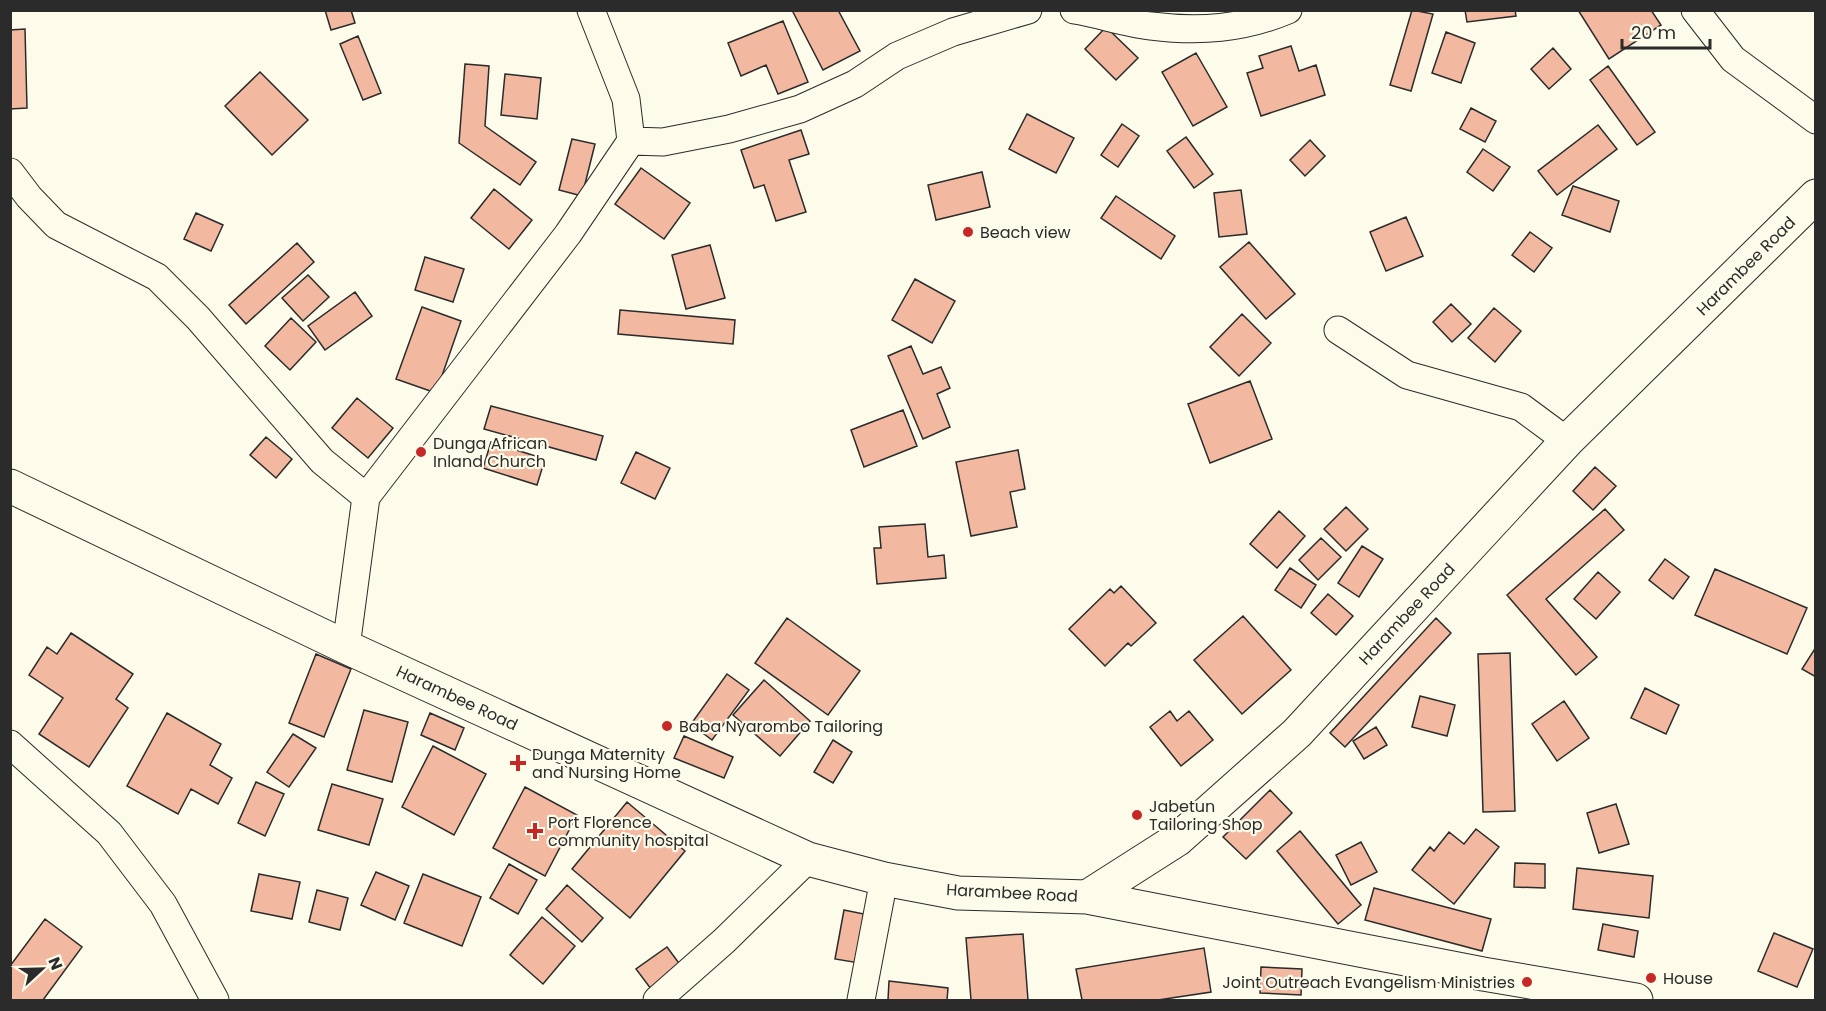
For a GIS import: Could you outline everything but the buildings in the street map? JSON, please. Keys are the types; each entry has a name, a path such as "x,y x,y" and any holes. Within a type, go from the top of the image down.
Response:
{"main road":[{"name":"Harambee Road","path":"10,486 346,647 808,859 884,879 958,893 1087,897 1178,839 1297,733 1567,441 1815,196"},
{"path":"1087,897 1483,974 1636,1000"}],"street":[{"path":"346,647 366,497 568,234 631,141 626,99 591,10"},
{"path":"631,141 674,140 729,129 800,110 855,84 897,57 925,44 953,32 1028,10"},
{"path":"1074,10 1151,26 1219,30 1261,21 1288,10"},
{"path":"1695,10 1734,59 1815,120"},
{"path":"10,172 29,197 56,225 157,277 198,318 322,461 366,497"},
{"path":"1338,330 1407,375 1521,407 1567,441"},
{"path":"10,744 109,832 163,904 214,1000"},
{"path":"657,1000 724,941 808,859"},
{"path":"861,1000 884,879"}],"place":[{"name":"Beach view","path":"968,232"},
{"name":"Dunga African Inland Church","path":"421,452"},
{"name":"Baba Nyarombo Tailoring","path":"667,726"},
{"name":"Dunga Maternity and Nursing Home","path":"518,763"},
{"name":"Jabetun Tailoring Shop","path":"1137,815"},
{"name":"Port Florence community hospital","path":"535,831"},
{"name":"House","path":"1651,978"},
{"name":"Joint Outreach Evangelism Ministries","path":"1527,982"}]}
